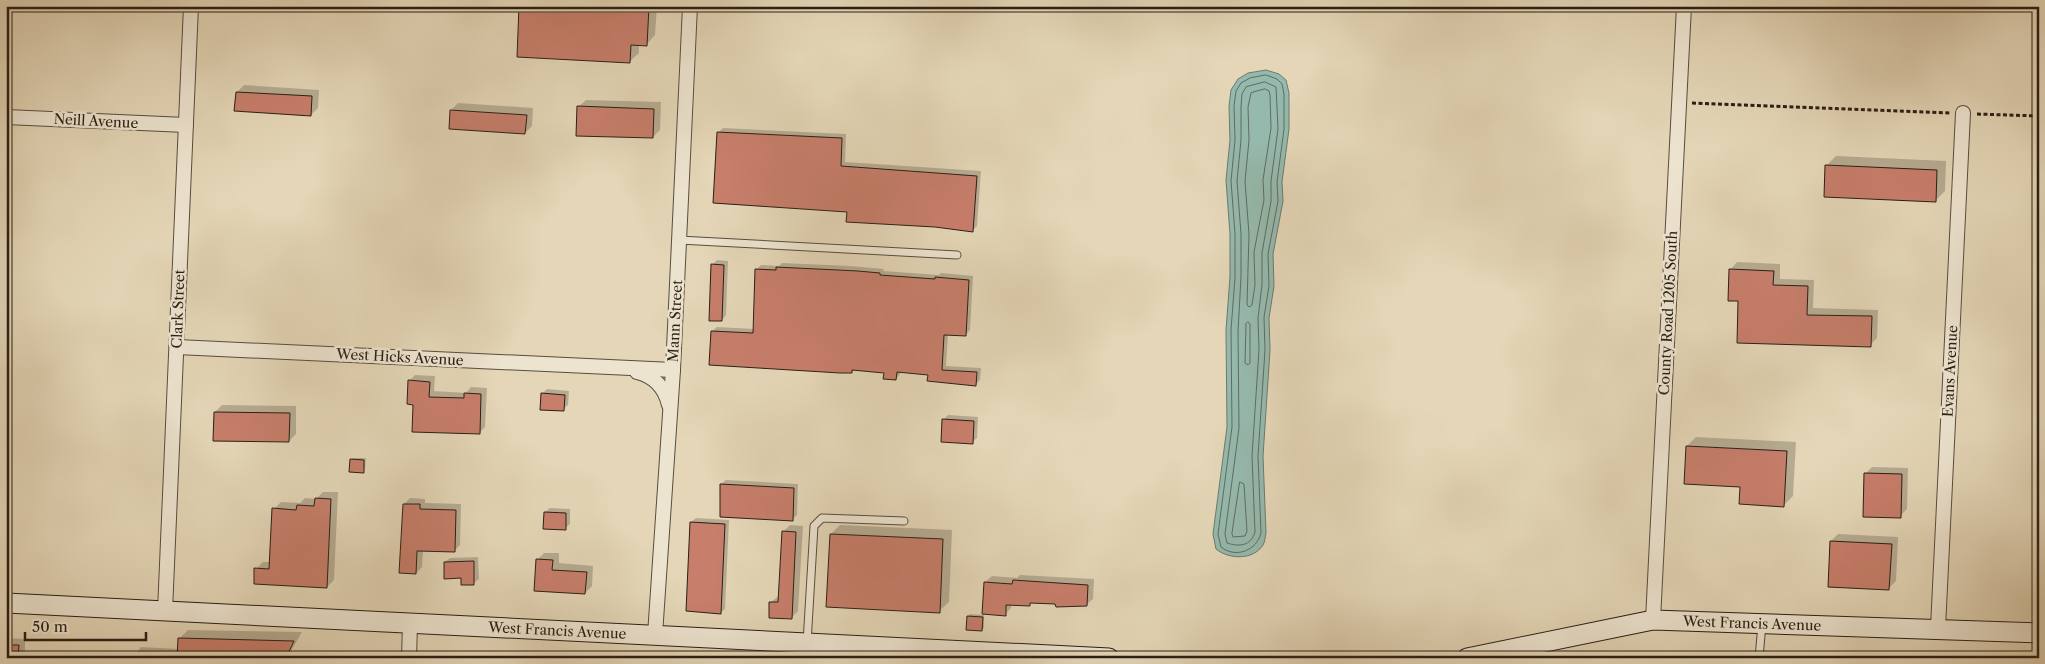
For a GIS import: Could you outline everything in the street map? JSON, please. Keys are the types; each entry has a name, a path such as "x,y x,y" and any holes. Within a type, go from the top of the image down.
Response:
{"street":[{"name":"Clark Street","path":"165,611 190,6"},
{"name":"Mann Street","path":"655,635 673,370 690,6"},
{"name":"County Road 1205 South","path":"1653,620 1684,6"},
{"name":"Evans Avenue","path":"1938,628 1963,113"},
{"name":"Neill Avenue","path":"6,117 186,125"},
{"name":"West Hicks Avenue","path":"177,347 673,370"},
{"name":"West Hicks Avenue","path":"624,368 644,374 658,383 667,399 670,418"},
{"name":"West Francis Avenue","path":"6,603 807,643 909,653 1109,658"},
{"name":"West Francis Avenue","path":"1468,658 1653,620 1938,628 2039,633"},
{"path":"408,658 410,623"}],"lane":[{"path":"679,240 957,255"},
{"path":"807,643 814,526 822,518 904,521"},
{"path":"1759,658 1762,624"}],"path":[{"path":"1679,103 2039,116"}],"water":[{"path":"1266,70 1279,74 1286,80 1289,93 1289,129 1282,182 1283,201 1273,254 1274,286 1269,318 1270,350 1263,456 1266,533 1264,544 1259,550 1253,554 1240,557 1227,555 1216,549 1213,534 1227,427 1226,330 1230,277 1230,234 1226,180 1230,140 1229,106 1231,90 1238,79 1248,73"}],"building":[{"path":"519,6 649,6 647,46 631,45 630,63 517,57"},
{"path":"236,92 312,96 311,116 234,111"},
{"path":"577,106 654,109 653,138 576,136"},
{"path":"450,110 527,115 525,134 449,129"},
{"path":"717,132 842,138 841,166 977,176 973,232 935,227 846,222 847,212 713,203"},
{"path":"1825,165 1937,170 1936,202 1824,197"},
{"path":"711,264 724,265 722,321 709,321"},
{"path":"776,267 858,271 880,273 880,275 969,280 966,336 944,335 942,370 977,372 976,386 927,381 928,375 897,372 896,380 883,379 884,373 852,370 852,373 840,373 709,365 711,331 753,333 755,269 776,270"},
{"path":"1729,269 1774,271 1773,285 1808,286 1807,315 1872,316 1871,347 1737,343 1738,301 1728,301"},
{"path":"408,380 430,382 429,397 464,398 464,393 481,394 480,434 412,432 413,405 407,404"},
{"path":"541,393 565,395 564,411 540,410"},
{"path":"214,412 290,413 289,442 213,441"},
{"path":"942,419 974,421 973,444 941,442"},
{"path":"1686,446 1787,451 1784,507 1739,504 1740,487 1684,484"},
{"path":"350,459 364,460 364,473 349,472"},
{"path":"1864,473 1902,474 1901,518 1863,517"},
{"path":"720,484 794,488 793,521 720,517"},
{"path":"315,498 331,499 327,588 254,584 254,568 269,569 272,508 296,510 297,505 314,506"},
{"path":"403,504 420,504 420,509 456,510 455,552 417,551 416,574 399,573"},
{"path":"544,512 566,513 566,530 543,529"},
{"path":"690,522 725,524 721,614 686,611"},
{"path":"782,531 796,532 792,619 769,618 769,602 778,602"},
{"path":"830,534 943,539 940,613 826,607"},
{"path":"1830,541 1892,544 1889,590 1828,587"},
{"path":"536,559 553,560 552,570 587,572 585,594 534,591"},
{"path":"474,561 474,585 461,585 461,578 444,579 444,562"},
{"path":"1013,580 1088,585 1087,606 1056,607 1055,604 1030,603 1030,606 1006,605 1006,616 982,614 984,582 1012,584"},
{"path":"967,616 983,617 982,631 966,630"},
{"path":"178,638 294,641 286,658 177,658"},
{"path":"6,645 19,645 18,658 6,658"}]}
